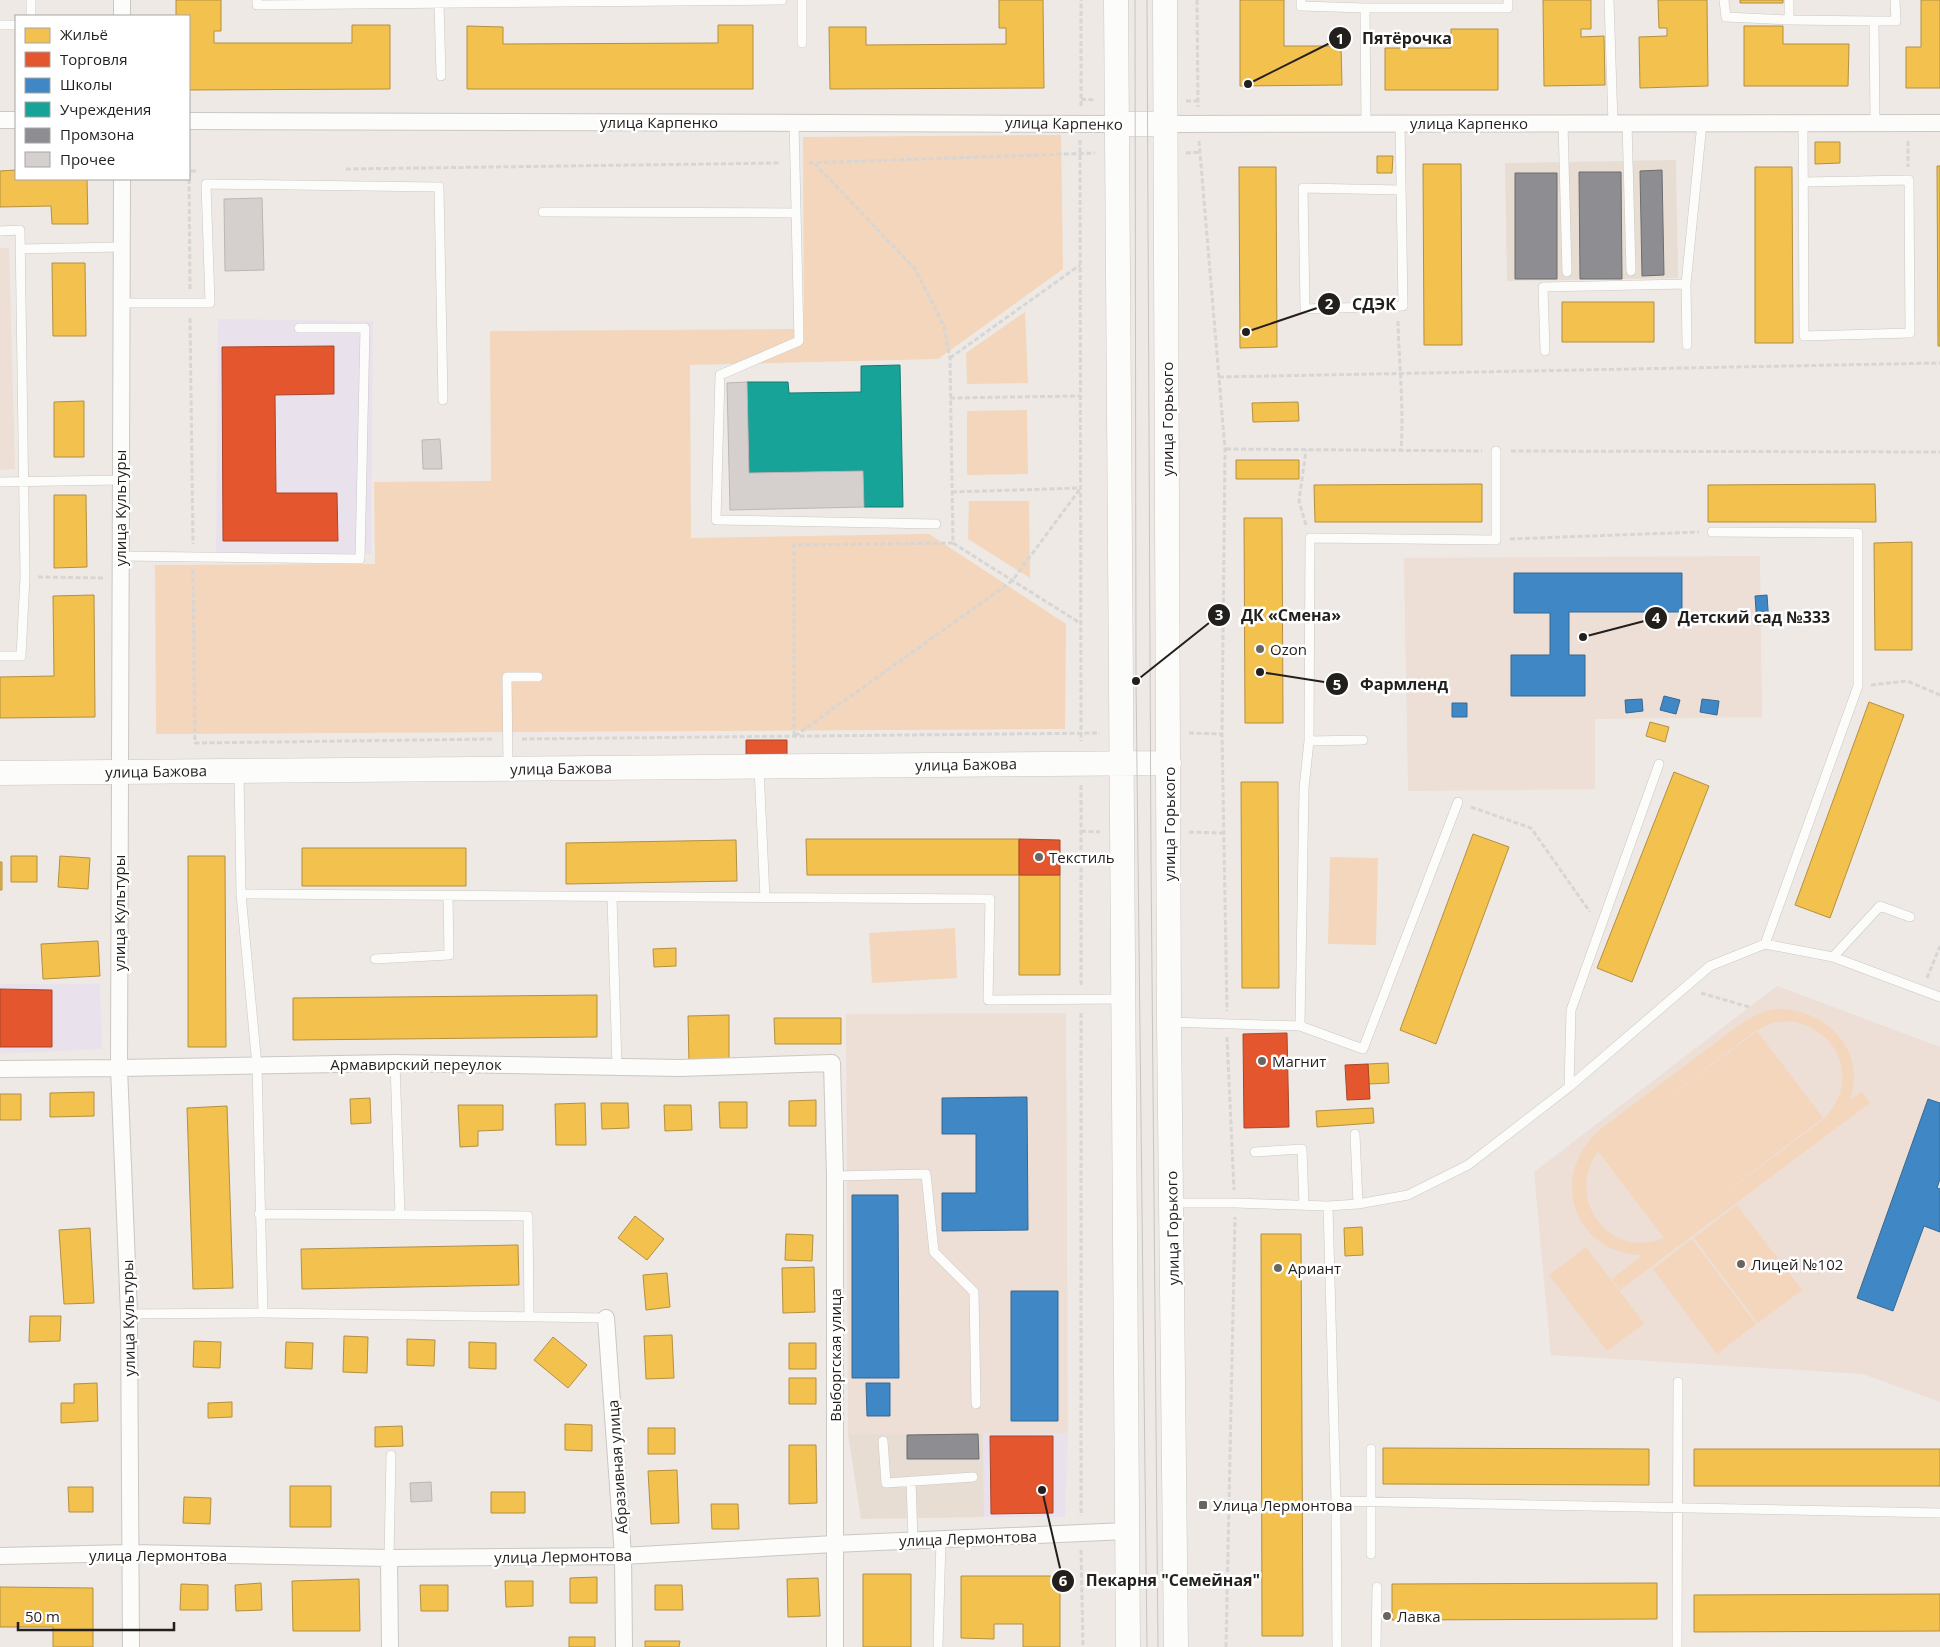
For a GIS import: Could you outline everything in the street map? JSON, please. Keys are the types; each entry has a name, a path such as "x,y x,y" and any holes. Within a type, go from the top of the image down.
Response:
{"main road":[{"path":"1116,0 1128,1647"},
{"name":"улица Горького","path":"1165,0 1169,1022 1176,1647"},
{"name":"улица Карпенко","path":"1118,124 1165,124"},
{"name":"улица Бажова","path":"0,773 1169,763"}],"street":[{"path":"122,0 122,15"},
{"path":"0,120 15,120"},
{"name":"улица Карпенко","path":"190,121 1118,124"},
{"name":"улица Карпенко","path":"1165,124 1940,123"},
{"name":"улица Культуры","path":"122,180 119,1068 128,1314 131,1553 130,1647"},
{"name":"Армавирский переулок","path":"0,1069 257,1066 396,1062 680,1068 832,1063"},
{"name":"Выборгская улица","path":"832,1063 835,1176 835,1647"},
{"name":"Абразивная улица","path":"606,1318 623,1556 624,1647"},
{"name":"улица Лермонтова","path":"0,1556 131,1553 388,1558 623,1556 913,1540 1126,1531"},
{"path":"388,1558 390,1647"}],"lane":[{"path":"31,0 31,15"},
{"path":"257,0 257,5 782,0"},
{"path":"802,0 802,43"},
{"path":"1300,0 1301,6 1364,8 1508,8 1508,0"},
{"path":"1608,0 1620,123 1631,271"},
{"path":"1724,0 1726,17 1789,20 1896,21 1895,0"},
{"path":"1789,0 1789,20"},
{"path":"439,3 441,76"},
{"path":"1364,8 1366,124"},
{"path":"1874,21 1875,123"},
{"path":"0,24 15,25"},
{"path":"794,122 799,341 720,375 716,520 936,524"},
{"path":"1400,123 1403,306 1305,309 1302,188 1400,190"},
{"path":"1563,123 1567,272"},
{"path":"1686,345 1686,284 1702,123"},
{"path":"1803,123 1804,336 1910,333 1909,180 1804,182"},
{"path":"122,303 210,303 206,184 439,187 443,400"},
{"path":"543,212 796,213"},
{"path":"0,230 20,230 25,577 21,656 0,656"},
{"path":"20,249 122,247"},
{"path":"1545,351 1543,287 1686,284"},
{"path":"120,556 360,559 365,328 299,328"},
{"path":"1300,1026 1304,788 1309,741 1310,538 1496,540 1496,451"},
{"path":"0,482 120,480"},
{"path":"1712,532 1858,533 1858,686 1765,944"},
{"path":"508,769 507,677 538,677"},
{"path":"1309,741 1363,740"},
{"path":"1569,1087 1571,1010 1659,764"},
{"path":"759,766 765,898"},
{"path":"239,771 241,894 257,1066 259,1214 263,1313"},
{"path":"1169,1022 1300,1026 1363,1049 1458,802"},
{"path":"241,894 990,899 988,1000 1123,999"},
{"path":"375,959 449,955 448,896"},
{"path":"612,897 617,1067"},
{"path":"1833,957 1880,906 1910,917"},
{"path":"1172,1203 1328,1206 1358,1204 1408,1195 1468,1165 1569,1087 1710,966 1765,944 1833,957 1940,997"},
{"path":"396,1062 400,1215"},
{"path":"1355,1134 1358,1204"},
{"path":"1254,1152 1302,1149 1304,1205"},
{"path":"835,1176 926,1174 934,1252 974,1292 976,1404"},
{"path":"1328,1206 1336,1501 1337,1647"},
{"path":"259,1214 528,1216 529,1317"},
{"path":"128,1314 263,1313 606,1318"},
{"path":"1677,1647 1678,1382"},
{"path":"883,1442 886,1483 973,1477"},
{"path":"1371,1449 1371,1554"},
{"path":"388,1558 391,1455"},
{"path":"911,1481 913,1540"},
{"path":"1336,1501 1940,1513"},
{"path":"938,1647 942,1539"},
{"path":"1376,1647 1377,1587"}],"path":[{"path":"1081,0 1081,1534 1083,1647"},
{"path":"1197,0 1198,123 1225,449 1222,734 1227,1025 1235,1203 1226,1647"},
{"path":"1908,123 1909,180"},
{"path":"1165,153 1200,152"},
{"path":"338,169 815,164 1118,153"},
{"path":"815,164 915,269 944,326 950,358 953,543"},
{"path":"190,171 199,171"},
{"path":"189,180 195,743 1081,733"},
{"path":"950,358 1080,265"},
{"path":"1398,307 1403,416 1401,450"},
{"path":"1219,377 1940,364"},
{"path":"950,398 1080,396"},
{"path":"1225,449 1940,452"},
{"path":"1306,450 1299,501 1310,538"},
{"path":"952,492 1080,488"},
{"path":"794,736 1012,581 1080,488"},
{"path":"1496,540 1712,532"},
{"path":"794,736 794,545 953,543 1080,623"},
{"path":"25,577 120,578"},
{"path":"1858,686 1908,681 1940,695"},
{"path":"1458,802 1531,828 1600,927"},
{"path":"1922,991 1940,946"},
{"path":"1684,988 1750,1007"}],"shaded area":[{"path":"1061,135 1063,269 938,359 690,365 691,538 929,534 1066,624 1065,729 156,734 155,565 375,564 374,482 491,481 490,331 804,329 803,137"},
{"path":"1676,160 1678,278 1507,281 1505,163"},
{"path":"0,248 9,248 15,469 0,470"},
{"path":"1025,312 1028,383 967,384 966,353"},
{"path":"218,319 373,321 371,554 216,552"},
{"path":"1027,410 1028,474 967,475 967,411"},
{"path":"969,501 1029,501 1030,578 968,539"},
{"path":"1760,556 1762,717 1595,719 1595,789 1408,791 1404,558"},
{"path":"1330,857 1378,858 1376,945 1328,944"},
{"path":"955,928 957,978 872,983 869,933"},
{"path":"0,984 100,984 102,1049 0,1054"},
{"name":"Лицей №102","path":"1777,986 1940,1047 1940,1402 1863,1374 1551,1355 1534,1172"},
{"path":"1776,1009 1794,1011 1811,1016 1825,1024 1838,1035 1847,1049 1852,1064 1854,1081 1850,1100 1862,1092 1870,1103 1620,1290 1612,1279 1643,1255 1619,1251 1599,1241 1584,1226 1575,1208 1572,1188 1575,1167 1585,1146 1602,1128 1745,1021 1765,1011","holes":["1790,1021 1808,1027 1823,1036 1834,1048 1840,1062 1843,1078 1840,1094 1832,1109 1819,1123 1666,1237 1823,1118 1757,1031 1602,1147 1755,1031 1772,1023","1598,1151 1664,1238 1644,1243 1626,1241 1610,1233 1598,1221 1589,1205 1586,1188 1589,1169"]},
{"path":"1066,1013 1068,1433 848,1434 846,1014"},
{"path":"1737,1205 1802,1290 1758,1323 1694,1238"},
{"path":"1692,1239 1756,1324 1717,1354 1653,1269"},
{"path":"1586,1247 1644,1323 1607,1351 1549,1275"},
{"path":"983,1433 1068,1433 1065,1517 984,1517"},
{"path":"983,1433 984,1517 861,1519 848,1434"}],"building: Жильё":[{"path":"176,0 221,0 221,31 214,31 214,43 352,43 352,25 390,25 390,89 190,90 190,15 176,15"},
{"path":"999,0 1043,0 1044,88 830,89 829,27 866,27 866,45 1006,44 1006,28 999,28"},
{"path":"1240,0 1284,0 1284,46 1341,46 1342,85 1240,86"},
{"path":"1543,0 1591,0 1591,29 1581,29 1581,37 1604,36 1605,85 1544,86"},
{"path":"1658,0 1707,0 1708,86 1640,88 1639,37 1667,36 1667,28 1659,28"},
{"path":"1740,0 1783,0 1783,3 1740,3"},
{"path":"1921,0 1940,0 1940,88 1906,88 1906,47 1921,47"},
{"path":"718,25 753,25 753,89 467,89 467,26 503,27 503,44 718,43"},
{"path":"1744,26 1783,26 1783,44 1849,44 1848,86 1744,86"},
{"path":"1451,29 1498,29 1498,90 1385,90 1385,48 1451,48"},
{"path":"1815,142 1840,142 1840,163 1815,164"},
{"path":"1377,156 1393,156 1392,173 1377,173"},
{"path":"1423,164 1461,164 1462,345 1424,345"},
{"path":"1937,166 1940,166 1940,346 1938,346"},
{"path":"1239,167 1276,167 1277,347 1240,348"},
{"path":"1755,167 1792,167 1793,343 1755,343"},
{"path":"15,170 15,180 87,180 88,224 52,224 51,206 0,207 0,171"},
{"path":"52,263 85,263 86,336 53,336"},
{"path":"1562,302 1654,302 1654,342 1562,342"},
{"path":"84,401 84,457 54,457 54,402"},
{"path":"1298,402 1299,421 1253,422 1252,403"},
{"path":"1236,460 1299,460 1299,479 1236,479"},
{"path":"1482,484 1482,522 1315,522 1314,485"},
{"path":"1875,484 1876,522 1708,522 1708,485"},
{"path":"54,495 86,495 87,567 54,568"},
{"path":"1244,518 1282,518 1283,723 1245,723"},
{"path":"1912,542 1912,650 1875,650 1874,543"},
{"path":"94,595 95,717 0,718 0,677 54,676 53,596"},
{"path":"1869,702 1904,715 1830,918 1795,905"},
{"path":"1650,722 1669,727 1665,742 1646,736"},
{"path":"1674,772 1709,786 1632,982 1597,968"},
{"path":"1241,782 1278,782 1279,988 1242,988"},
{"path":"1473,834 1509,847 1436,1044 1400,1030"},
{"path":"806,839 1019,839 1019,875 807,875"},
{"path":"736,840 737,881 566,884 566,843"},
{"path":"302,848 466,848 466,886 302,886"},
{"path":"11,856 37,856 37,882 11,882"},
{"path":"60,856 90,858 88,889 58,887"},
{"path":"188,856 225,856 226,1047 188,1047"},
{"path":"0,862 2,862 2,890 0,890"},
{"path":"1019,875 1060,875 1060,975 1019,975"},
{"path":"98,941 100,976 43,979 41,944"},
{"path":"676,948 676,966 654,967 653,949"},
{"path":"597,995 597,1037 293,1040 293,998"},
{"path":"729,1015 729,1063 689,1064 688,1016"},
{"path":"774,1018 841,1018 841,1044 775,1044"},
{"path":"1388,1063 1389,1083 1369,1084 1368,1064"},
{"path":"94,1092 94,1116 50,1117 50,1093"},
{"path":"0,1094 21,1094 21,1120 0,1120"},
{"path":"370,1098 371,1123 351,1124 350,1099"},
{"path":"816,1100 816,1126 789,1126 789,1101"},
{"path":"719,1102 747,1102 747,1128 720,1128"},
{"path":"585,1103 586,1145 556,1145 555,1104"},
{"path":"601,1103 628,1103 629,1128 602,1129"},
{"path":"458,1105 503,1105 503,1130 478,1131 478,1146 460,1147"},
{"path":"664,1105 691,1105 692,1130 665,1131"},
{"path":"227,1106 233,1288 193,1289 187,1108"},
{"path":"1373,1108 1374,1123 1317,1127 1316,1111"},
{"path":"635,1216 664,1239 647,1260 618,1238"},
{"path":"1362,1227 1363,1255 1345,1256 1344,1228"},
{"path":"90,1228 94,1303 64,1304 59,1230"},
{"path":"786,1234 813,1235 812,1261 785,1260"},
{"path":"1261,1234 1301,1234 1303,1636 1262,1636"},
{"path":"518,1245 519,1285 302,1289 301,1249"},
{"path":"814,1267 815,1312 783,1313 782,1268"},
{"path":"667,1273 670,1307 646,1310 643,1275"},
{"path":"30,1316 61,1316 60,1341 29,1342"},
{"path":"672,1335 674,1378 646,1379 644,1336"},
{"path":"344,1336 368,1337 367,1373 343,1372"},
{"path":"553,1337 587,1365 568,1388 534,1360"},
{"path":"407,1339 435,1340 434,1366 407,1365"},
{"path":"194,1341 221,1342 220,1368 193,1367"},
{"path":"286,1342 313,1343 312,1369 285,1368"},
{"path":"469,1342 496,1343 496,1369 469,1368"},
{"path":"789,1343 816,1343 816,1369 789,1369"},
{"path":"789,1378 816,1378 816,1404 789,1404"},
{"path":"97,1383 98,1421 61,1423 61,1403 74,1403 74,1384"},
{"path":"232,1402 232,1417 208,1418 208,1403"},
{"path":"565,1424 592,1425 592,1451 565,1450"},
{"path":"402,1426 403,1446 375,1447 375,1427"},
{"path":"648,1428 675,1428 675,1454 648,1454"},
{"path":"789,1445 816,1445 817,1503 789,1504"},
{"path":"1383,1448 1649,1449 1649,1485 1383,1484"},
{"path":"1694,1449 1940,1449 1940,1486 1694,1486"},
{"path":"677,1470 679,1523 651,1524 648,1471"},
{"path":"290,1486 331,1486 331,1527 290,1527"},
{"path":"68,1487 93,1487 93,1512 69,1512"},
{"path":"491,1492 525,1492 525,1513 491,1513"},
{"path":"184,1497 211,1498 210,1524 183,1523"},
{"path":"711,1504 738,1504 739,1529 712,1529"},
{"path":"863,1574 911,1574 911,1647 863,1647"},
{"path":"961,1576 1060,1576 1060,1647 1023,1647 1023,1624 994,1624 994,1639 961,1638"},
{"path":"597,1577 597,1603 570,1603 570,1578"},
{"path":"818,1578 820,1616 788,1617 787,1579"},
{"path":"359,1579 360,1631 293,1631 292,1581"},
{"path":"505,1581 533,1581 533,1606 506,1607"},
{"path":"261,1583 262,1610 236,1611 235,1585"},
{"path":"1657,1583 1657,1619 1392,1620 1392,1584"},
{"path":"181,1584 208,1585 208,1610 180,1610"},
{"path":"420,1585 448,1585 448,1611 421,1611"},
{"path":"655,1585 682,1585 683,1610 655,1610"},
{"path":"0,1587 93,1588 93,1647 53,1647 53,1627 0,1627"},
{"path":"1940,1594 1940,1631 1694,1632 1694,1595"},
{"path":"569,1637 595,1637 595,1647 569,1647"},
{"path":"645,1641 680,1641 679,1647 645,1647"}],"building: Торговля":[{"path":"334,346 334,394 275,395 276,493 337,493 338,541 223,541 222,347"},
{"path":"746,740 787,740 787,759 746,759"},
{"name":"Текстиль","path":"1019,839 1060,840 1060,875 1019,875"},
{"path":"0,989 52,990 52,1047 0,1047"},
{"path":"1287,1033 1289,1127 1244,1128 1243,1034"},
{"path":"1368,1064 1370,1099 1347,1100 1345,1065"},
{"path":"990,1436 1053,1436 1053,1513 991,1514"}],"building: Школы":[{"path":"1514,573 1682,573 1682,612 1569,612 1569,655 1585,655 1585,696 1511,696 1511,655 1550,655 1550,613 1514,613"},
{"path":"1767,595 1769,624 1757,625 1755,596"},
{"path":"1664,696 1680,700 1676,714 1660,710"},
{"path":"1642,699 1643,711 1626,713 1625,700"},
{"path":"1702,699 1719,701 1717,715 1700,712"},
{"path":"1452,703 1467,703 1467,717 1452,717"},
{"path":"1027,1097 1028,1230 942,1231 942,1193 976,1193 976,1134 942,1134 942,1098"},
{"path":"1928,1099 1940,1103 1940,1179 1937,1188 1940,1189 1940,1232 1924,1226 1893,1311 1857,1298"},
{"path":"852,1195 898,1195 899,1378 852,1378"},
{"path":"1011,1291 1058,1291 1058,1421 1011,1421"},
{"path":"866,1383 890,1383 890,1416 867,1416"}],"building: Учреждения":[{"path":"900,365 903,507 864,507 863,471 749,473 747,382 788,382 789,393 861,392 861,366"}],"building: Промзона":[{"path":"1662,170 1664,275 1642,276 1640,171"},
{"path":"1579,172 1621,172 1622,279 1580,279"},
{"path":"1515,173 1557,173 1557,279 1515,279"},
{"path":"978,1434 979,1459 907,1459 907,1435"}],"building: Прочее":[{"path":"262,198 264,270 225,271 224,199"},
{"path":"747,382 749,473 863,471 864,507 730,510 727,383"},
{"path":"440,439 442,469 423,469 422,440"},
{"path":"431,1482 432,1501 411,1502 410,1483"}],"tram line":[{"path":"1135,0 1136,681 1147,1647"},
{"path":"1147,0 1151,860 1158,1647"}],"place":[{"name":"Пятёрочка","path":"1248,84"},
{"name":"СДЭК","path":"1246,332"},
{"name":"Детский сад №333","path":"1583,637"},
{"name":"Ozon","path":"1260,649"},
{"name":"Фармленд","path":"1260,672"},
{"name":"ДК «Смена»","path":"1136,681"},
{"name":"Текстиль","path":"1039,857"},
{"name":"Магнит","path":"1262,1061"},
{"name":"Лицей №102","path":"1741,1264"},
{"name":"Ариант","path":"1278,1268"},
{"name":"Пекарня \"Семейная\"","path":"1042,1490"},
{"name":"Улица Лермонтова","path":"1203,1505"},
{"name":"Лавка","path":"1387,1616"}]}
